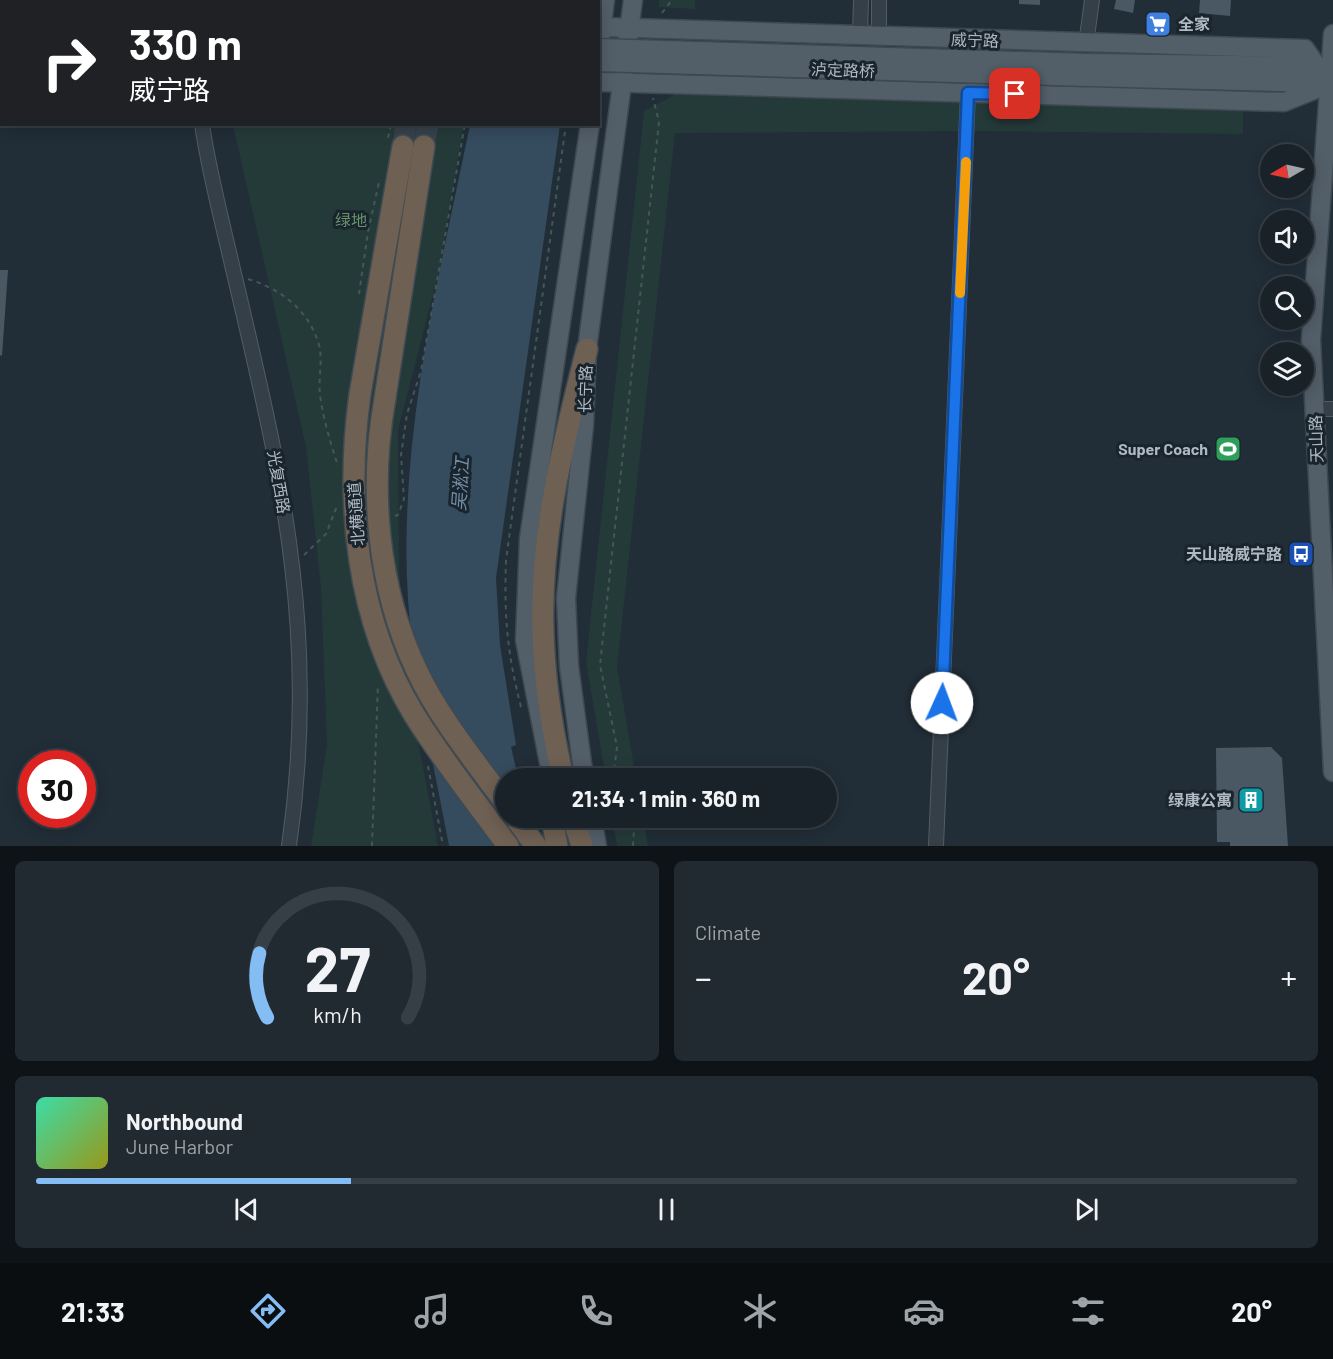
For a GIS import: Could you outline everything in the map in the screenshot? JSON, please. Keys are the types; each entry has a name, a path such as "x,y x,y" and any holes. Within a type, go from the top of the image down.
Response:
{"highway":[{"name":"北横通道","path":"403,146 360,394 354,465 356,521 364,581 381,645 415,716 507,846"},
{"name":"北横通道","path":"424,146 385,398 377,465 379,519 387,577 402,637 435,703 495,788"},
{"path":"561,768 545,674 542,627 544,578 565,443 587,349"},
{"path":"544,742 548,768"},
{"path":"522,828 536,846"},
{"path":"554,828 557,846"},
{"path":"576,828 582,846"}],"main road":[{"path":"600,44 605,0"},
{"name":"长宁路","path":"583,768 569,666 566,598 584,425 587,349 633,0"},
{"name":"威宁路","path":"602,27 1086,44 1305,48 1331,84"},
{"name":"天山路","path":"1333,34 1311,340 1324,409 1333,772"},
{"name":"泸定路桥","path":"600,48 1087,70"},
{"name":"泸定路桥","path":"600,62 1087,70"},
{"path":"1087,70 1304,66 1331,84"},
{"path":"600,82 1284,102 1331,84"},
{"name":"长宁路","path":"544,742 525,640 529,539 590,126"},
{"path":"561,828 565,846"},
{"path":"594,828 597,846"}],"street":[{"path":"860,35 861,0"},
{"path":"879,0 879,36"},
{"path":"1086,44 1092,0"},
{"path":"936,846 968,93"},
{"name":"光复西路","path":"202,126 266,411 293,565 300,646 302,708 299,768 290,839"},
{"path":"290,839 300,846"}],"path":[{"path":"659,18 672,0"},
{"path":"614,768 617,747 600,665 659,122 650,90"},
{"path":"391,517 398,515 404,499 401,455 407,414 421,370 465,126"},
{"path":"234,275 264,284 286,297 299,307 312,329 319,345 320,399 337,463"},
{"path":"293,565 326,534 340,501"},
{"path":"379,690 386,697"},
{"path":"426,762 443,846"},
{"path":"632,828 633,846"}],"green space":[{"path":"659,0 695,0 695,9 659,7"},
{"path":"676,94 1243,108 1243,134 977,131 675,133 617,667 634,768 604,768 586,662 644,111"},
{"name":"绿地","path":"233,126 464,126 438,276 398,430 399,568 405,672 438,846 311,846 327,745 321,588 306,447"},
{"path":"614,828 645,828 648,846 617,846"}],"water":[{"name":"吴淞江","path":"470,126 560,126 496,578 500,645 516,745 511,747 516,768 495,768 495,828 532,828 536,846 449,846 420,693 408,600 406,540 409,480 423,361"}],"building":[{"path":"1019,0 1040,0 1040,5 1019,4"},
{"path":"1116,0 1135,0 1133,13 1114,9"},
{"path":"1200,0 1231,0 1230,16 1199,13"},
{"path":"0,270 8,270 2,356 0,355"},
{"name":"绿康公寓","path":"1271,747 1282,758 1288,846 1230,846 1230,842 1217,842 1216,748"}],"tunnel":[{"path":"403,146 406,126"},
{"path":"424,146 428,126"}],"slow traffic":[{"path":"960,293 966,162"}],"place":[{"name":"全家","path":"1158,24"},
{"name":"Super Coach","path":"1228,449"},
{"name":"天山路威宁路","path":"1301,554"},
{"name":"绿康公寓","path":"1251,800"}],"route":[{"path":"942,703 957,321 962,279 968,93 1015,94"}]}
